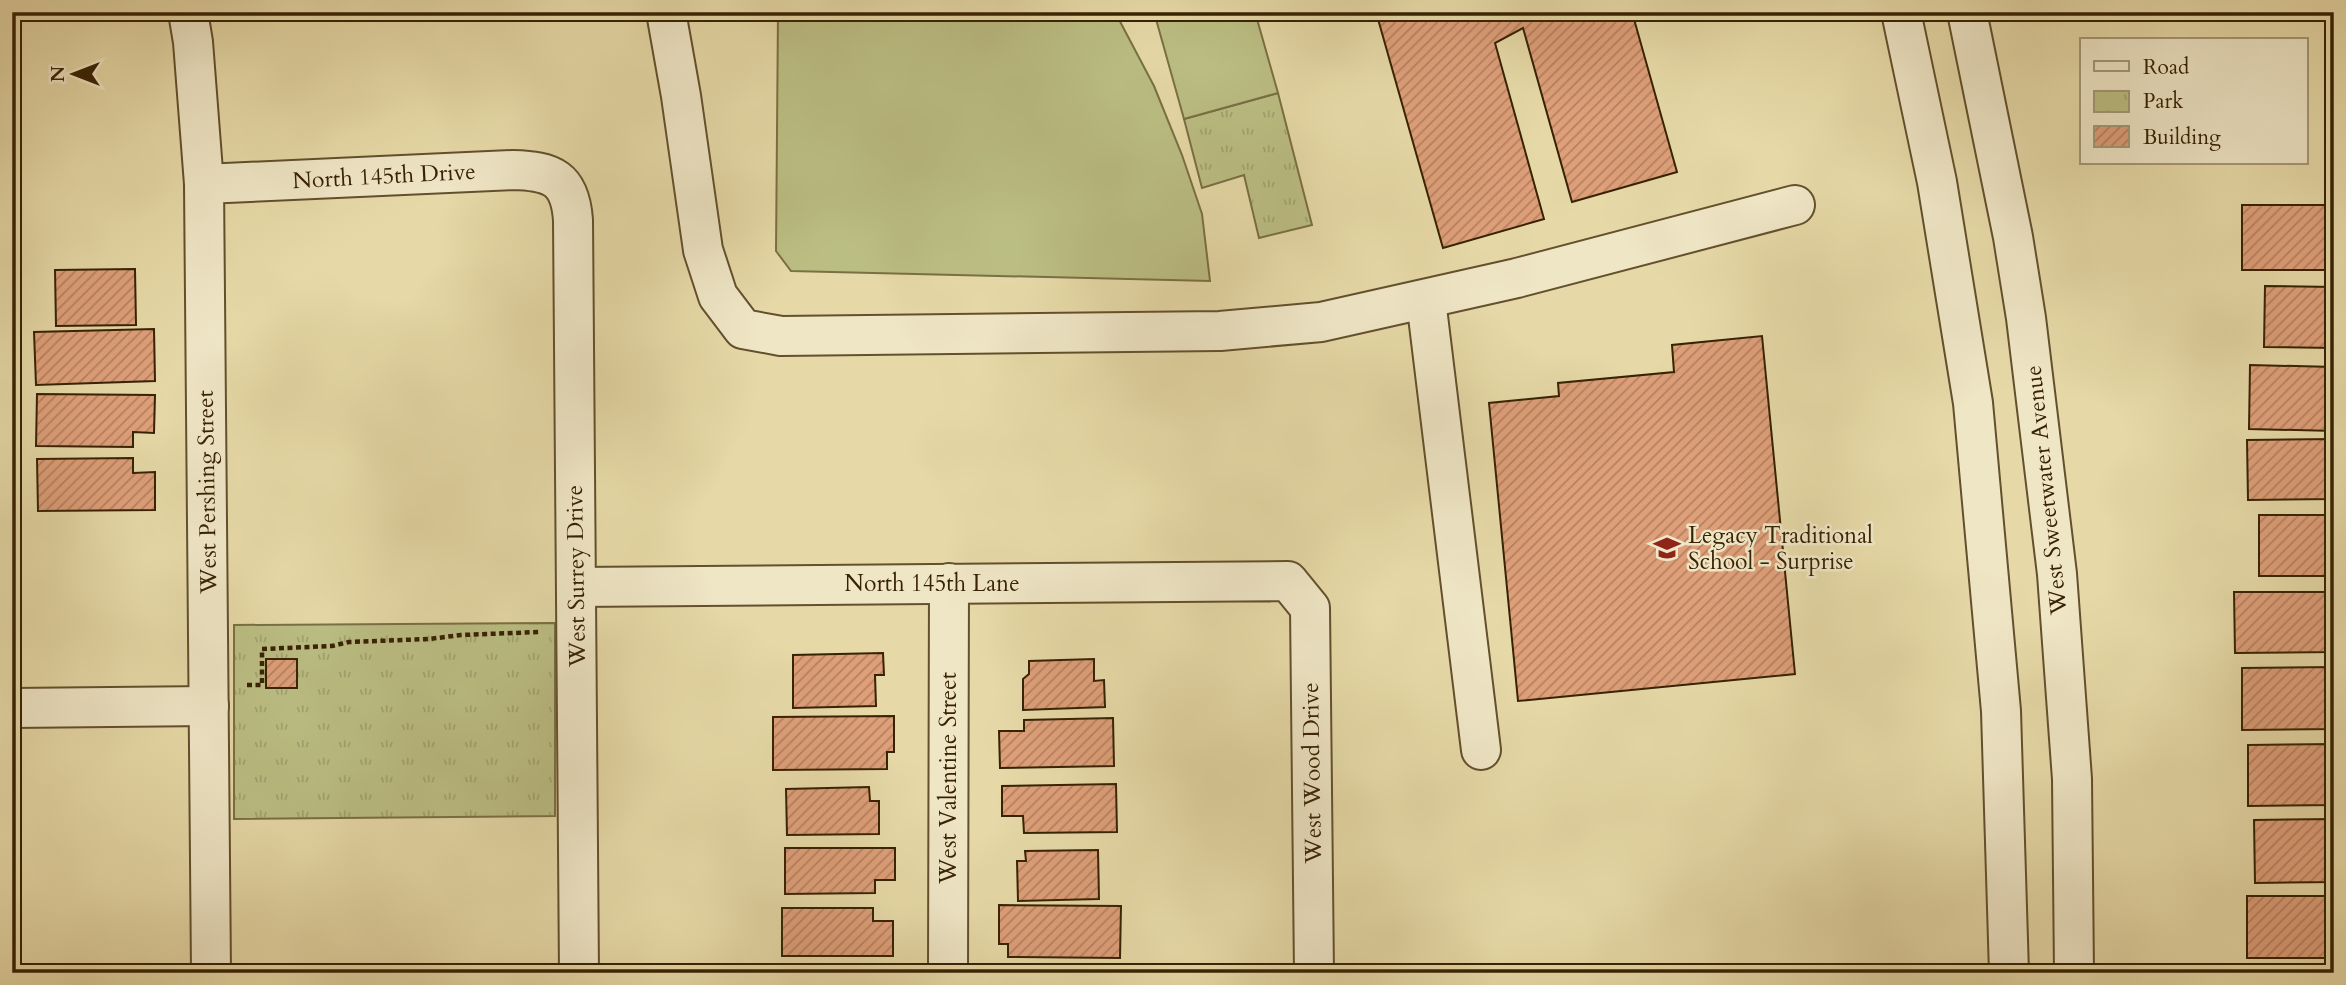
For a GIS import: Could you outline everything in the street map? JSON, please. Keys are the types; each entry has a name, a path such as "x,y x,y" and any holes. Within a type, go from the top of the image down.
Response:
{"street":[{"name":"West Pershing Street","path":"188,12 193,42 204,184 211,973"},
{"path":"666,12 703,250 718,296 743,329 781,336 1220,331 1321,322 1426,300 1796,205"},
{"path":"1901,12 1937,183 1973,403 2001,711 2009,973"},
{"name":"West Sweetwater Avenue","path":"1967,12 2011,224 2026,318 2057,574 2072,779 2074,973"},
{"name":"North 145th Drive","path":"204,184 513,170 540,171 560,183"},
{"name":"West Surrey Drive","path":"560,183 568,191 573,220 579,973"},
{"path":"1426,300 1481,750"},
{"name":"North 145th Lane","path":"576,587 1288,581"},
{"name":"West Wood Drive","path":"1288,581 1310,608 1314,973"},
{"name":"West Valentine Street","path":"948,583 948,973"},
{"path":"12,708 209,706"}],"path":[{"path":"247,685 262,685 262,649 544,632"}],"green space":[{"path":"778,12 1115,12 1154,86 1182,155 1202,214 1210,281 791,271 776,251"},
{"path":"1154,12 1255,12 1278,93 1184,119"},
{"path":"1278,93 1312,225 1259,238 1244,175 1202,188 1184,119"},
{"path":"555,623 555,816 234,819 234,625"}],"building":[{"path":"1376,12 1632,12 1677,172 1572,202 1523,28 1495,43 1544,219 1443,248"},
{"path":"2242,205 2334,205 2334,270 2242,270"},
{"path":"135,269 136,325 56,326 55,270"},
{"path":"2265,286 2334,287 2334,348 2264,347"},
{"path":"154,329 155,381 36,385 34,332"},
{"path":"1762,336 1795,674 1518,701 1489,403 1559,396 1558,383 1674,372 1672,345"},
{"path":"2250,365 2334,367 2334,431 2249,429"},
{"path":"37,394 155,395 154,433 133,432 133,447 36,446"},
{"path":"2334,439 2334,499 2248,500 2247,440"},
{"path":"133,458 133,473 155,472 155,510 38,511 37,459"},
{"path":"2259,515 2334,515 2334,576 2259,576"},
{"path":"2234,592 2334,592 2334,652 2235,653"},
{"path":"883,653 884,675 875,675 876,706 793,708 793,655"},
{"path":"266,659 297,659 297,688 266,688"},
{"path":"1094,659 1094,681 1104,680 1105,707 1023,710 1023,679 1029,674 1029,661"},
{"path":"2334,667 2334,729 2242,730 2242,668"},
{"path":"894,716 894,752 887,752 887,769 773,770 773,717"},
{"path":"1113,718 1114,766 1000,768 999,731 1024,731 1024,720"},
{"path":"2334,744 2334,805 2248,806 2248,745"},
{"path":"1116,784 1117,832 1024,833 1023,816 1002,816 1002,786"},
{"path":"869,787 870,801 879,801 879,834 787,835 786,789"},
{"path":"2334,819 2334,882 2255,883 2254,820"},
{"path":"785,848 895,848 895,880 875,880 875,893 785,894"},
{"path":"1098,850 1099,899 1018,901 1017,861 1026,861 1025,851"},
{"path":"2247,896 2334,896 2334,958 2247,958"},
{"path":"999,905 1121,906 1120,958 1008,957 1008,944 999,944"},
{"path":"782,908 873,908 873,921 893,921 893,956 782,956"},
{"path":"1096,969 1096,973 1031,972"},
{"path":"898,970 898,973 781,973 781,971"}],"place":[{"name":"Legacy Traditional School - Surprise","path":"1667,548"}]}
